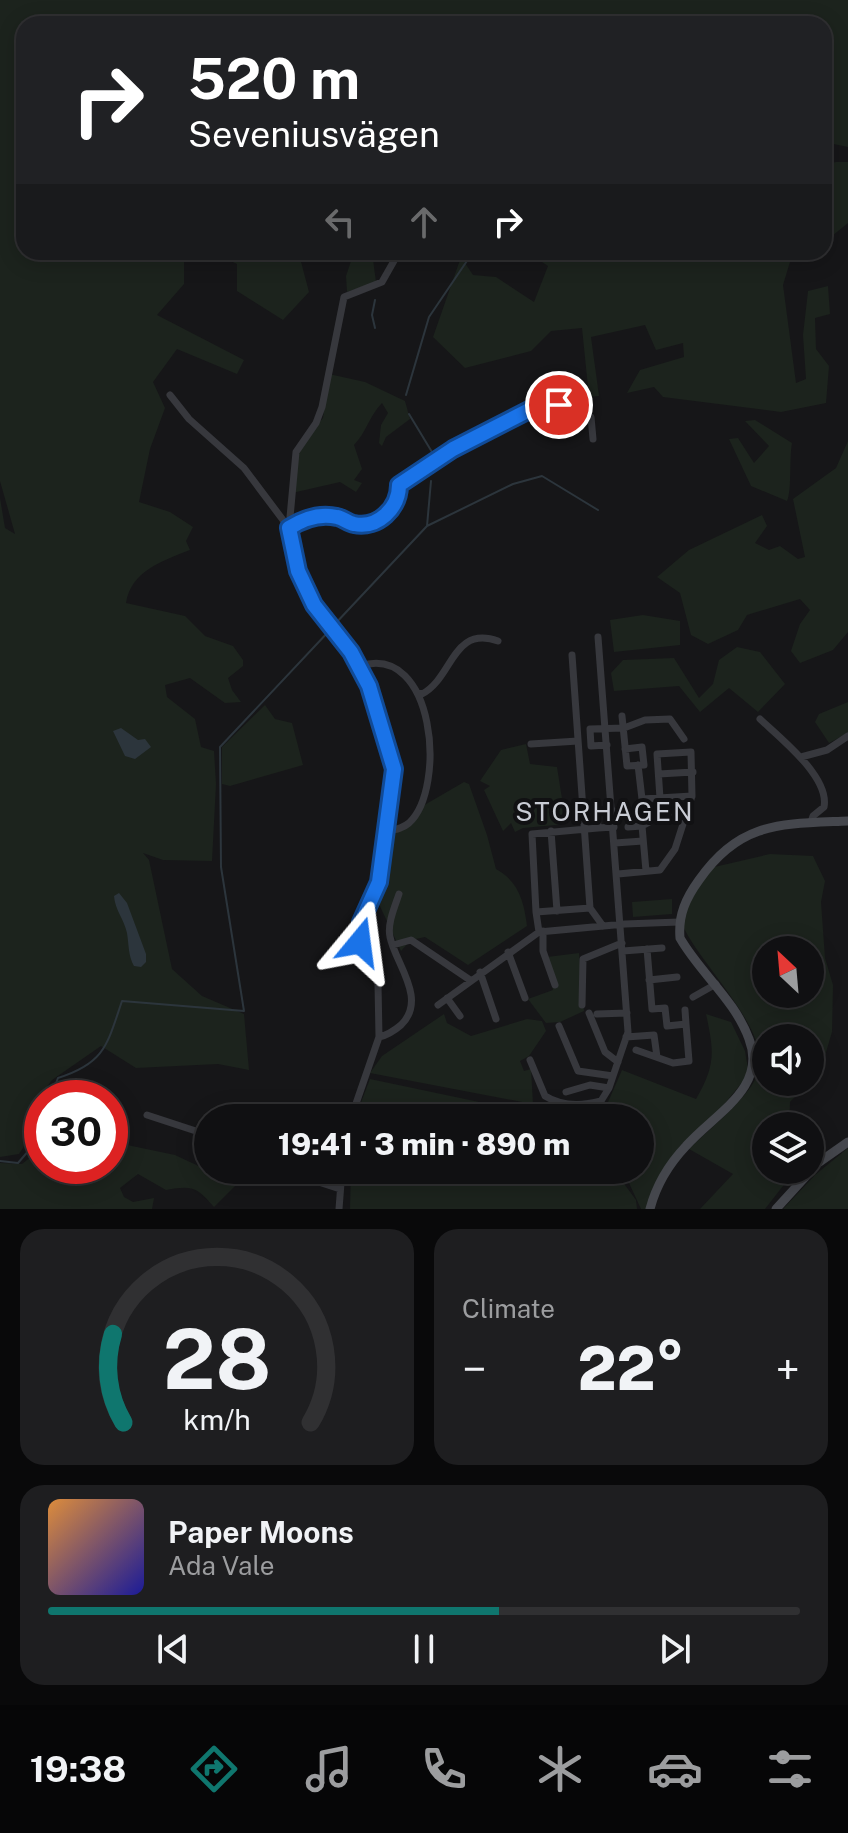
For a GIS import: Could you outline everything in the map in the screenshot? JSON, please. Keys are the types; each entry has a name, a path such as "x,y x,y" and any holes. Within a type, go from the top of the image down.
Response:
{"street":[{"path":"356,1104 379,1037 378,984 360,942 359,931 379,882 394,769 360,666 314,605 299,574 289,528 296,452 316,423 322,407 342,301 344,297 382,282 394,260"},
{"path":"170,395 189,419 244,468 289,528"},
{"path":"289,528 301,520 319,516 370,525 397,503 399,485 407,479 453,449 535,407 559,405 591,417 593,439"},
{"path":"417,692 429,690 438,682 452,656 462,645 485,636 498,641"},
{"path":"530,1060 549,1099 595,1106 609,1088 626,1037 622,924 598,637"},
{"path":"572,655 590,908 603,926"},
{"path":"360,666 375,661 392,666 408,676 417,692 429,736 431,754 425,788 409,822 385,832"},
{"path":"622,716 627,766 658,764"},
{"path":"577,730 624,728 645,720 670,719 684,739"},
{"path":"760,719 801,757 825,801 811,822"},
{"path":"590,729 592,746"},
{"path":"801,757 827,750 848,736"},
{"path":"531,744 607,745"},
{"path":"625,749 642,747 640,797 645,800 692,796"},
{"path":"618,874 660,870 675,849 692,796 691,752 657,754 660,798"},
{"path":"659,774 693,772"},
{"path":"598,828 597,811 612,810"},
{"path":"628,827 642,826 657,818 686,815"},
{"path":"650,1209 669,1167 685,1146 744,1089 754,1064 749,1038 716,984 680,938 679,922 690,892 719,853 733,841 766,829 811,822 848,821"},
{"path":"642,826 646,871"},
{"path":"555,985 543,951 536,912 531,838 535,832 614,827"},
{"path":"551,831 557,911"},
{"path":"615,843 643,841"},
{"path":"379,1037 387,1035 404,1021 411,1000 405,970 389,936 399,894"},
{"path":"536,912 590,908"},
{"path":"438,1005 508,952 541,932 679,922"},
{"path":"393,945 411,940 470,980"},
{"path":"582,1005 583,959 623,947 662,948"},
{"path":"647,949 652,1009 665,1008 667,1024"},
{"path":"508,952 525,998"},
{"path":"480,972 496,1019"},
{"path":"649,980 677,977"},
{"path":"693,997 716,984"},
{"path":"447,998 460,1016"},
{"path":"636,1050 673,1063 689,1061 685,1010"},
{"path":"618,1062 605,1052 593,1014 627,1013"},
{"path":"626,1037 654,1035 667,1024 686,1024"},
{"path":"559,1026 578,1071 613,1076"},
{"path":"654,1035 657,1057"},
{"path":"566,1092 590,1085 609,1088"},
{"path":"147,1115 194,1130"},
{"path":"776,1209 818,1163 848,1142"},
{"path":"325,1184 340,1189"},
{"path":"339,1209 341,1184"}],"shaded area":[{"path":"0,0 848,0 848,147 832,144 832,16 16,16 16,260 184,260 184,284 157,315 244,360 237,374 177,349 153,382 165,408 150,449 139,502 170,512 193,527 186,541 190,550 159,563 141,575 129,592 126,603 185,616 205,636 233,646 243,660 243,666 228,678 241,702 225,703 190,678 165,685 167,697 195,719 201,747 214,751 216,784 212,861 163,860 143,853 149,860 172,969 202,996 244,1014 249,1070 218,1064 136,1068 101,1046 52,1080 24,1080 24,1146 19,1154 0,1157 0,498 5,528 15,534 0,481"},
{"path":"848,162 848,223 832,236 832,163"},
{"path":"229,260 301,260 309,292 283,320 237,291 237,264"},
{"path":"351,260 373,260 376,282 347,292 346,276"},
{"path":"460,260 473,275 496,277 534,302 548,266 539,260 791,260 783,285 796,383 806,379 803,335 808,291 828,286 830,314 815,318 816,349 829,366 826,403 781,412 663,397 654,387 627,393 640,370 684,357 683,343 656,350 645,325 591,337 599,396 589,397 582,328 551,331 531,351 465,368 433,337"},
{"path":"329,374 365,382 405,401 410,419 386,437 382,446 379,443 381,425 388,413 382,403 377,409 354,445 362,469 354,480 362,483 356,492 340,482 292,493 295,460 303,442 323,418"},
{"path":"755,420 792,443 787,501 751,486 729,439 738,438 754,463 769,446 745,421"},
{"path":"848,441 848,632 833,650 800,663 791,651 800,624 810,610 800,599 747,615 738,630 708,644 691,635 680,593 657,577 689,550 762,515 767,526 755,543 769,550 780,546 798,559 805,557 793,499 836,468"},
{"path":"643,615 680,621 680,645 614,652 610,620"},
{"path":"737,647 760,652 785,684 758,712 729,688 700,712 679,686 614,691 611,673 623,660 674,658 699,698 713,684 719,660"},
{"path":"848,702 848,733 829,743 815,722 819,714"},
{"path":"265,705 275,719 292,723 303,765 230,786 222,784 222,747"},
{"path":"121,728 138,740 145,739 151,747 135,759 125,756 113,731"},
{"path":"526,744 530,764 557,767 566,824 523,828 515,832 511,823 503,831 484,790 490,786 480,781 501,750"},
{"path":"464,782 469,784 496,869 510,879 519,893 527,926 468,965 425,937 411,940 401,951 377,900 386,884 394,829 414,817 421,807"},
{"path":"770,854 813,856 825,881 821,902 823,936 752,936 752,1008 824,1008 824,944 833,985 832,1032 824,1059 824,1024 752,1024 752,1033 680,919 710,868"},
{"path":"119,893 127,903 146,954 146,962 141,967 134,966 131,958 126,928 114,896"},
{"path":"672,899 672,914 633,917 632,902"},
{"path":"579,953 584,1011 560,1022 546,1023 528,999 553,990 547,957"},
{"path":"444,1014 447,1023 471,1036 527,1019 542,1021 546,1031 529,1056 520,1061 524,1071 531,1069 533,1104 370,1073 382,1056"},
{"path":"706,1014 731,1022 745,1051 749,1074 712,1119 680,1146 657,1182 648,1209 641,1209 629,1184 654,1184 654,1104 608,1102 622,1070 696,1099 710,1067 711,1038"},
{"path":"370,1079 489,1104 360,1104"},
{"path":"752,1084 752,1096 796,1096 790,1102 790,1112 752,1112 752,1184 785,1184 765,1209 700,1209 733,1174 689,1149"},
{"path":"128,1145 175,1155 194,1164 194,1184 237,1184 214,1207 193,1189 166,1190 138,1174 128,1182"},
{"path":"848,1148 848,1209 783,1209 807,1184 824,1184 824,1168"},
{"path":"24,1162 24,1184 125,1184 120,1188 124,1197 133,1202 154,1198 152,1209 0,1209 0,1163"},
{"path":"351,1184 624,1184 636,1200 637,1209 350,1209"}],"waterway":[{"path":"406,395 429,317 468,260"},
{"path":"375,300 372,315 375,328"},
{"path":"409,414 435,457"},
{"path":"433,473 435,465"},
{"path":"334,625 427,526 513,484 542,476 598,510"},
{"path":"427,526 431,481"},
{"path":"57,1080 95,1059 108,1041 122,1001 244,1011 221,867 220,747 330,630"},
{"path":"0,1161 18,1163 24,1156"}],"district":[{"name":"STORHAGEN","path":"605,812"}],"route":[{"path":"360,942 361,922 375,897 379,882 394,769 369,686 351,652 314,605 298,571 289,528 301,520 319,516 370,525 397,503 399,485 453,449 521,417 535,407 559,405"}]}
